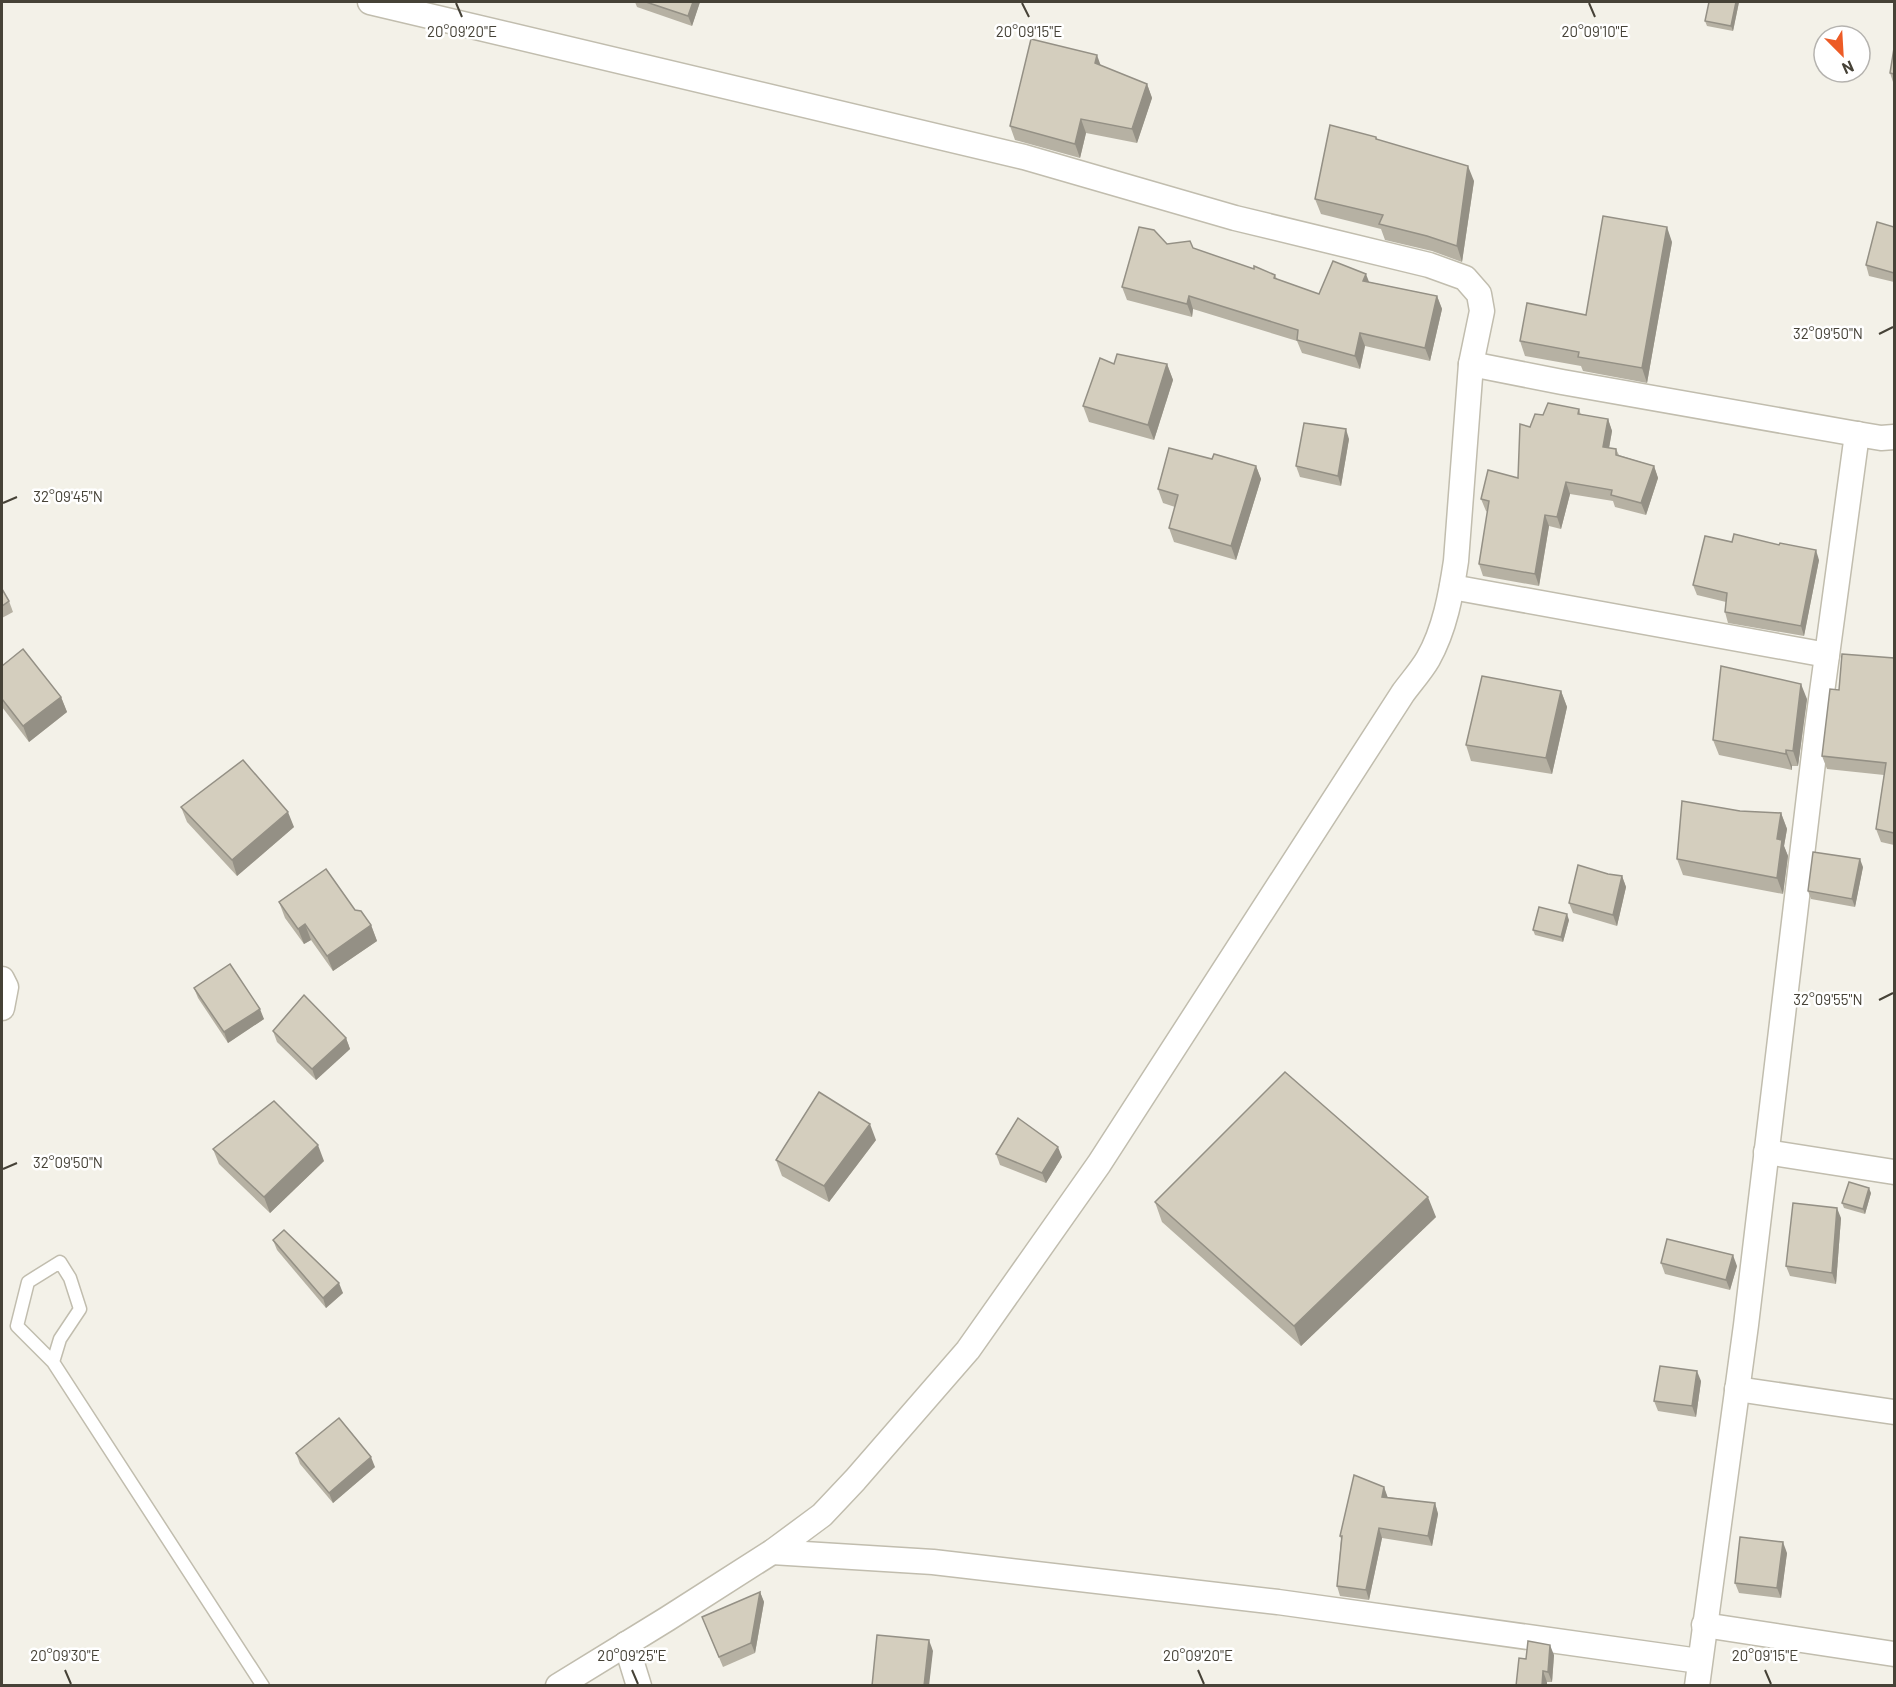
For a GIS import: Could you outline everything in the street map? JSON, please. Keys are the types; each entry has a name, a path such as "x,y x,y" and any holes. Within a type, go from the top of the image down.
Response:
{"street":[{"path":"370,2 1024,157 1235,218 1429,265 1465,278 1479,294 1482,311 1472,364 1452,587 1442,627 1428,659 1403,693 1080,1192 968,1350 822,1515 772,1552 558,1686"},
{"path":"1472,364 1857,434 1881,438 1894,437"},
{"path":"1697,1686 1737,1389 1827,655 1857,434"},
{"path":"1452,587 1827,655"},
{"path":"2,979 6,987 2,1008"},
{"path":"1766,1152 1894,1172"},
{"path":"1737,1389 1894,1412"},
{"path":"772,1552 933,1562 1278,1602 1699,1661"},
{"path":"1704,1625 1894,1654"},
{"path":"626,1644 639,1686"}],"lane":[{"path":"53,1362 60,1339 80,1309 70,1278 60,1262 28,1282 17,1326 53,1362 263,1686"}],"building":[{"path":"646,2 693,2 688,16"},
{"path":"1709,2 1736,2 1731,26 1705,21"},
{"path":"1031,39 1097,55 1095,63 1147,84 1132,129 1081,119 1075,144 1010,126"},
{"path":"1894,48 1894,74 1890,73"},
{"path":"1330,125 1468,166 1457,246 1379,224 1383,215 1315,199"},
{"path":"1603,216 1667,227 1642,368 1578,357 1579,352 1520,341 1527,303 1586,315"},
{"path":"1877,222 1894,227 1894,273 1866,265"},
{"path":"1139,227 1154,230 1167,244 1190,241 1193,248 1254,269 1254,266 1275,275 1274,278 1319,294 1333,261 1366,274 1363,281 1437,296 1425,348 1360,333 1355,356 1297,340 1298,330 1189,296 1187,304 1122,287"},
{"path":"1117,354 1167,364 1148,425 1083,406 1100,358 1114,364"},
{"path":"1548,403 1579,409 1578,414 1608,419 1603,447 1616,449 1616,455 1654,466 1641,503 1611,495 1612,490 1566,482 1557,517 1545,515 1535,574 1479,564 1489,501 1481,499 1488,470 1518,478 1520,424 1530,427 1535,414 1543,415"},
{"path":"1304,423 1346,429 1338,476 1296,466"},
{"path":"1169,448 1212,459 1214,454 1256,466 1231,546 1169,528 1178,495 1158,489"},
{"path":"1734,534 1779,545 1780,543 1816,550 1801,626 1725,612 1727,593 1693,585 1705,536 1732,542"},
{"path":"2,589 9,601 2,606"},
{"path":"23,649 61,697 23,726 2,699 2,666"},
{"path":"1842,654 1894,658 1894,833 1876,829 1886,763 1822,756 1830,689 1839,690"},
{"path":"1721,666 1801,684 1793,751 1786,750 1786,754 1713,740"},
{"path":"1482,676 1561,691 1546,758 1466,745"},
{"path":"243,760 288,812 232,860 181,807"},
{"path":"1682,801 1740,811 1781,813 1777,839 1782,840 1777,878 1677,859"},
{"path":"1813,852 1860,859 1852,899 1808,891"},
{"path":"1578,865 1622,876 1613,915 1569,903"},
{"path":"326,869 355,910 361,911 371,925 327,956 305,924 298,929 279,902"},
{"path":"1539,907 1567,914 1561,937 1533,930"},
{"path":"230,964 260,1009 224,1032 194,988"},
{"path":"304,995 346,1038 312,1069 273,1031"},
{"path":"1285,1072 1428,1197 1294,1326 1155,1202"},
{"path":"819,1092 870,1124 824,1186 776,1160"},
{"path":"274,1101 318,1145 264,1197 213,1149"},
{"path":"1018,1118 1058,1147 1042,1173 996,1154"},
{"path":"1849,1182 1869,1188 1863,1209 1842,1203"},
{"path":"1793,1203 1837,1208 1832,1273 1786,1266"},
{"path":"284,1230 339,1283 323,1298 273,1240"},
{"path":"1667,1239 1733,1255 1726,1280 1661,1263"},
{"path":"1660,1366 1697,1371 1692,1406 1654,1401"},
{"path":"339,1418 371,1457 329,1493 296,1453"},
{"path":"1354,1475 1384,1487 1382,1497 1435,1503 1428,1536 1379,1528 1366,1590 1337,1586 1342,1536 1340,1536"},
{"path":"1740,1537 1783,1542 1777,1588 1735,1583"},
{"path":"760,1592 751,1643 719,1657 702,1617"},
{"path":"877,1635 929,1640 924,1686 872,1686"},
{"path":"1528,1641 1550,1645 1548,1672 1543,1671 1542,1686 1516,1686 1519,1658 1526,1659"}]}
